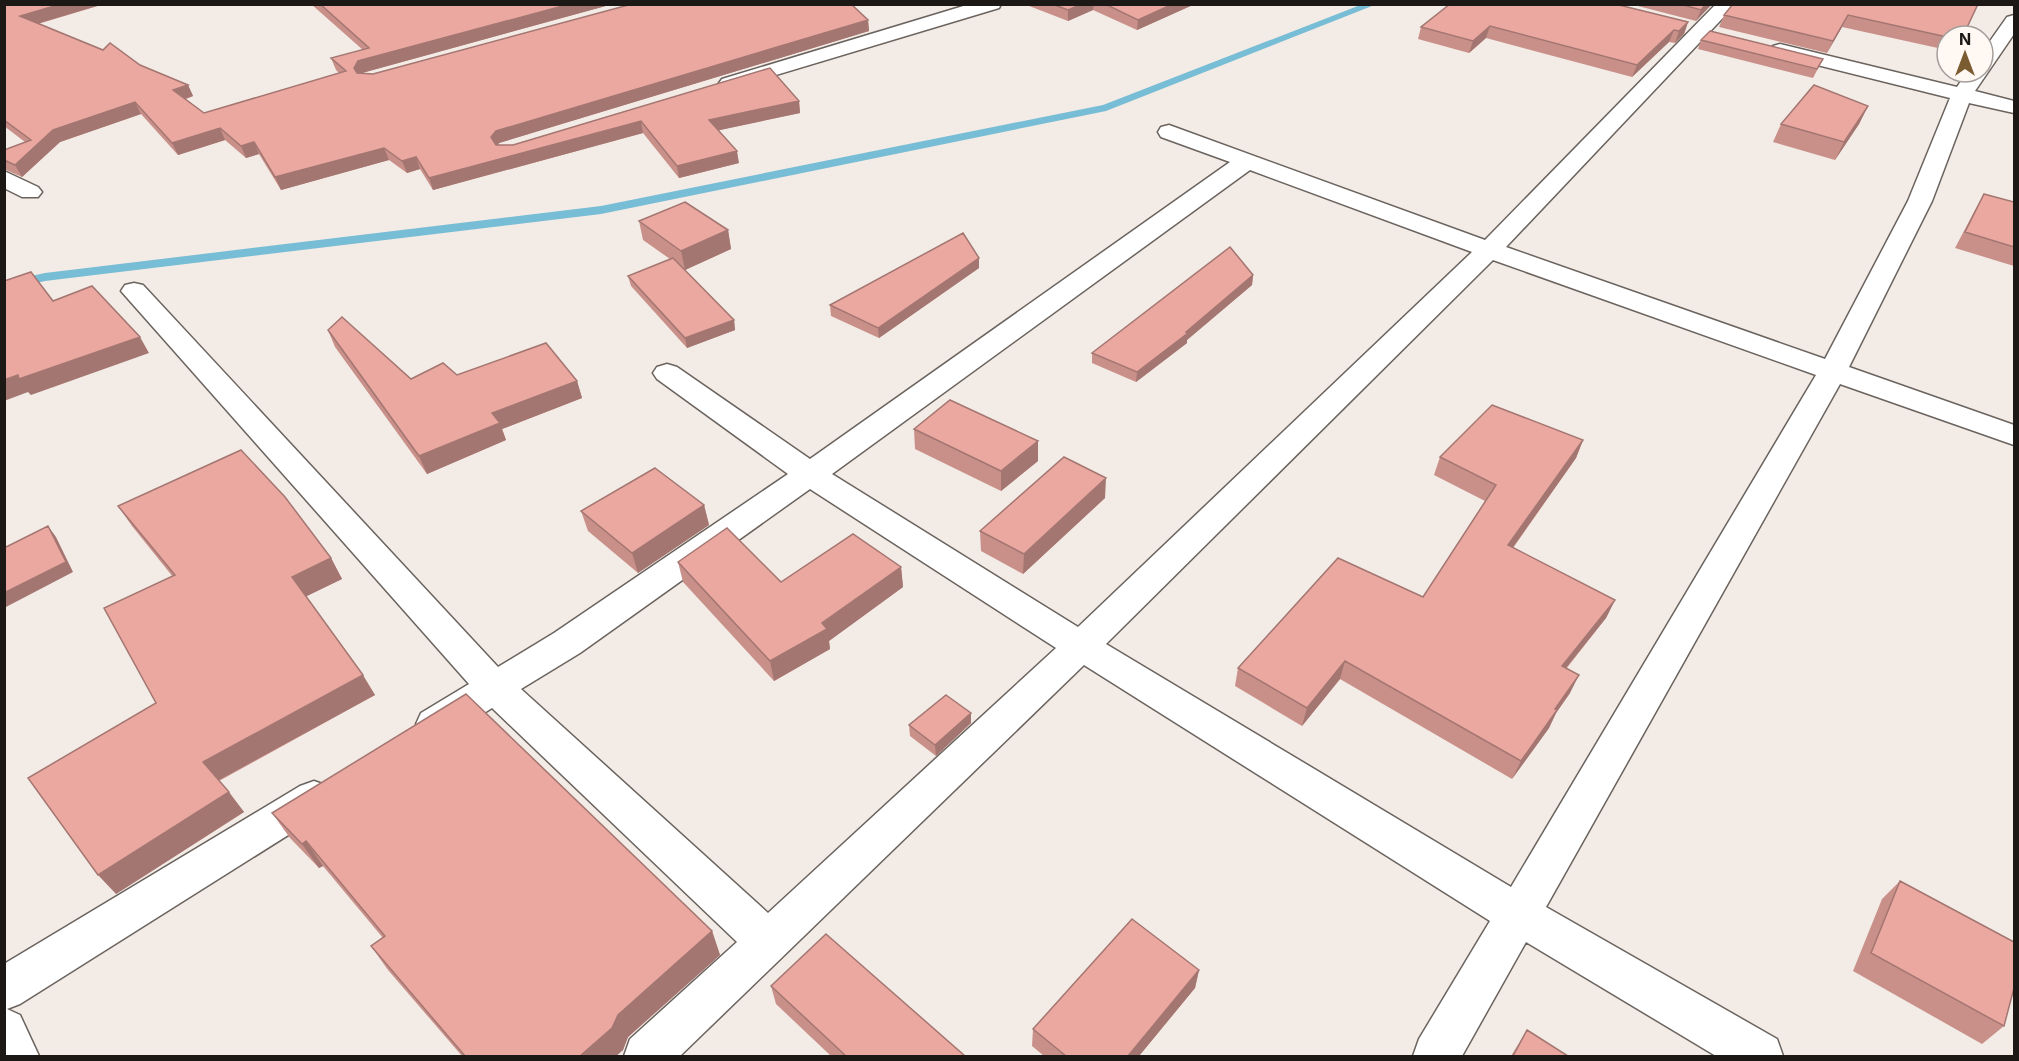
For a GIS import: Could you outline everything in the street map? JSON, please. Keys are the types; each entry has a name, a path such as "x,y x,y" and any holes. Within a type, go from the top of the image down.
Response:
{"street":[{"path":"705,90 992,4"},
{"path":"1995,48 2014,21"},
{"path":"646,1056 769,943 1081,646 1489,250 1708,24"},
{"path":"1758,45 1935,77"},
{"path":"1436,1056 1834,369 1920,201 1970,84"},
{"path":"1972,84 2014,107"},
{"path":"1169,132 1489,250 1834,369 2014,435"},
{"path":"413,738 567,644 1248,160"},
{"path":"4,178 30,192"},
{"path":"134,291 495,688 769,943"},
{"path":"667,373 809,474 1081,646 1519,915 1760,1056"},
{"path":"4,989 341,782"},
{"path":"4,1031 15,1056"}],"building":[{"path":"4,4 61,4 20,16 103,50 110,43 140,65 188,85 173,90 204,113 346,71 331,58 369,48 320,4 570,4 358,61 354,68 357,73 373,74 632,4 851,4 868,20 496,131 491,137 496,145 513,145 770,68 799,101 709,120 737,151 677,166 641,121 429,178 416,157 402,161 384,148 275,177 254,142 241,146 220,128 172,143 135,102 53,130 15,165 4,160 4,150 31,140 4,120"},
{"path":"1052,4 1082,4 1068,10"},
{"path":"1105,4 1173,4 1138,20"},
{"path":"1450,4 1615,4 1688,22 1679,31 1674,30 1637,65 1490,26 1473,41 1421,27"},
{"path":"1680,4 1706,4 1701,10"},
{"path":"1733,4 1978,4 1969,24 1935,24 1935,34 1848,15 1833,41 1724,15"},
{"path":"1710,31 1823,59 1817,69 1701,40"},
{"path":"1814,85 1868,106 1844,142 1781,124"},
{"path":"1984,194 2014,202 2014,247 1965,232"},
{"path":"685,202 728,230 681,251 639,221"},
{"path":"963,233 979,258 878,328 830,305"},
{"path":"1230,247 1253,275 1186,332 1188,333 1137,372 1092,353"},
{"path":"673,258 734,320 685,338 628,276"},
{"path":"31,272 53,301 92,286 140,337 19,379 18,375 4,380 4,281"},
{"path":"342,317 411,379 443,363 457,375 546,343 577,381 492,413 500,423 419,456 328,330"},
{"path":"950,400 1038,441 1001,471 914,429"},
{"path":"1492,405 1583,440 1508,545 1615,600 1562,666 1579,675 1521,761 1345,661 1307,708 1238,668 1338,558 1423,597 1496,485 1440,457"},
{"path":"241,450 285,497 331,558 292,577 363,675 203,762 229,792 98,875 28,778 156,703 104,608 175,575 118,506"},
{"path":"1064,457 1106,478 1024,554 980,531"},
{"path":"655,468 704,505 632,553 581,511"},
{"path":"48,526 66,562 4,593 4,548"},
{"path":"727,528 781,582 853,534 901,567 822,623 827,629 770,661 678,562"},
{"path":"466,694 712,931 618,1015 612,1028 580,1056 465,1056 371,946 385,936 306,841 302,844 272,813"},
{"path":"946,695 971,713 935,745 909,725"},
{"path":"1900,881 2014,942 2014,988 2004,1026 1871,953"},
{"path":"1132,919 1199,970 1128,1056 1066,1056 1033,1029"},
{"path":"826,934 965,1056 846,1056 771,986"},
{"path":"1527,1030 1568,1056 1513,1056"}],"waterway":[{"path":"4,286 45,277 601,210 1106,108 1373,4"}]}
